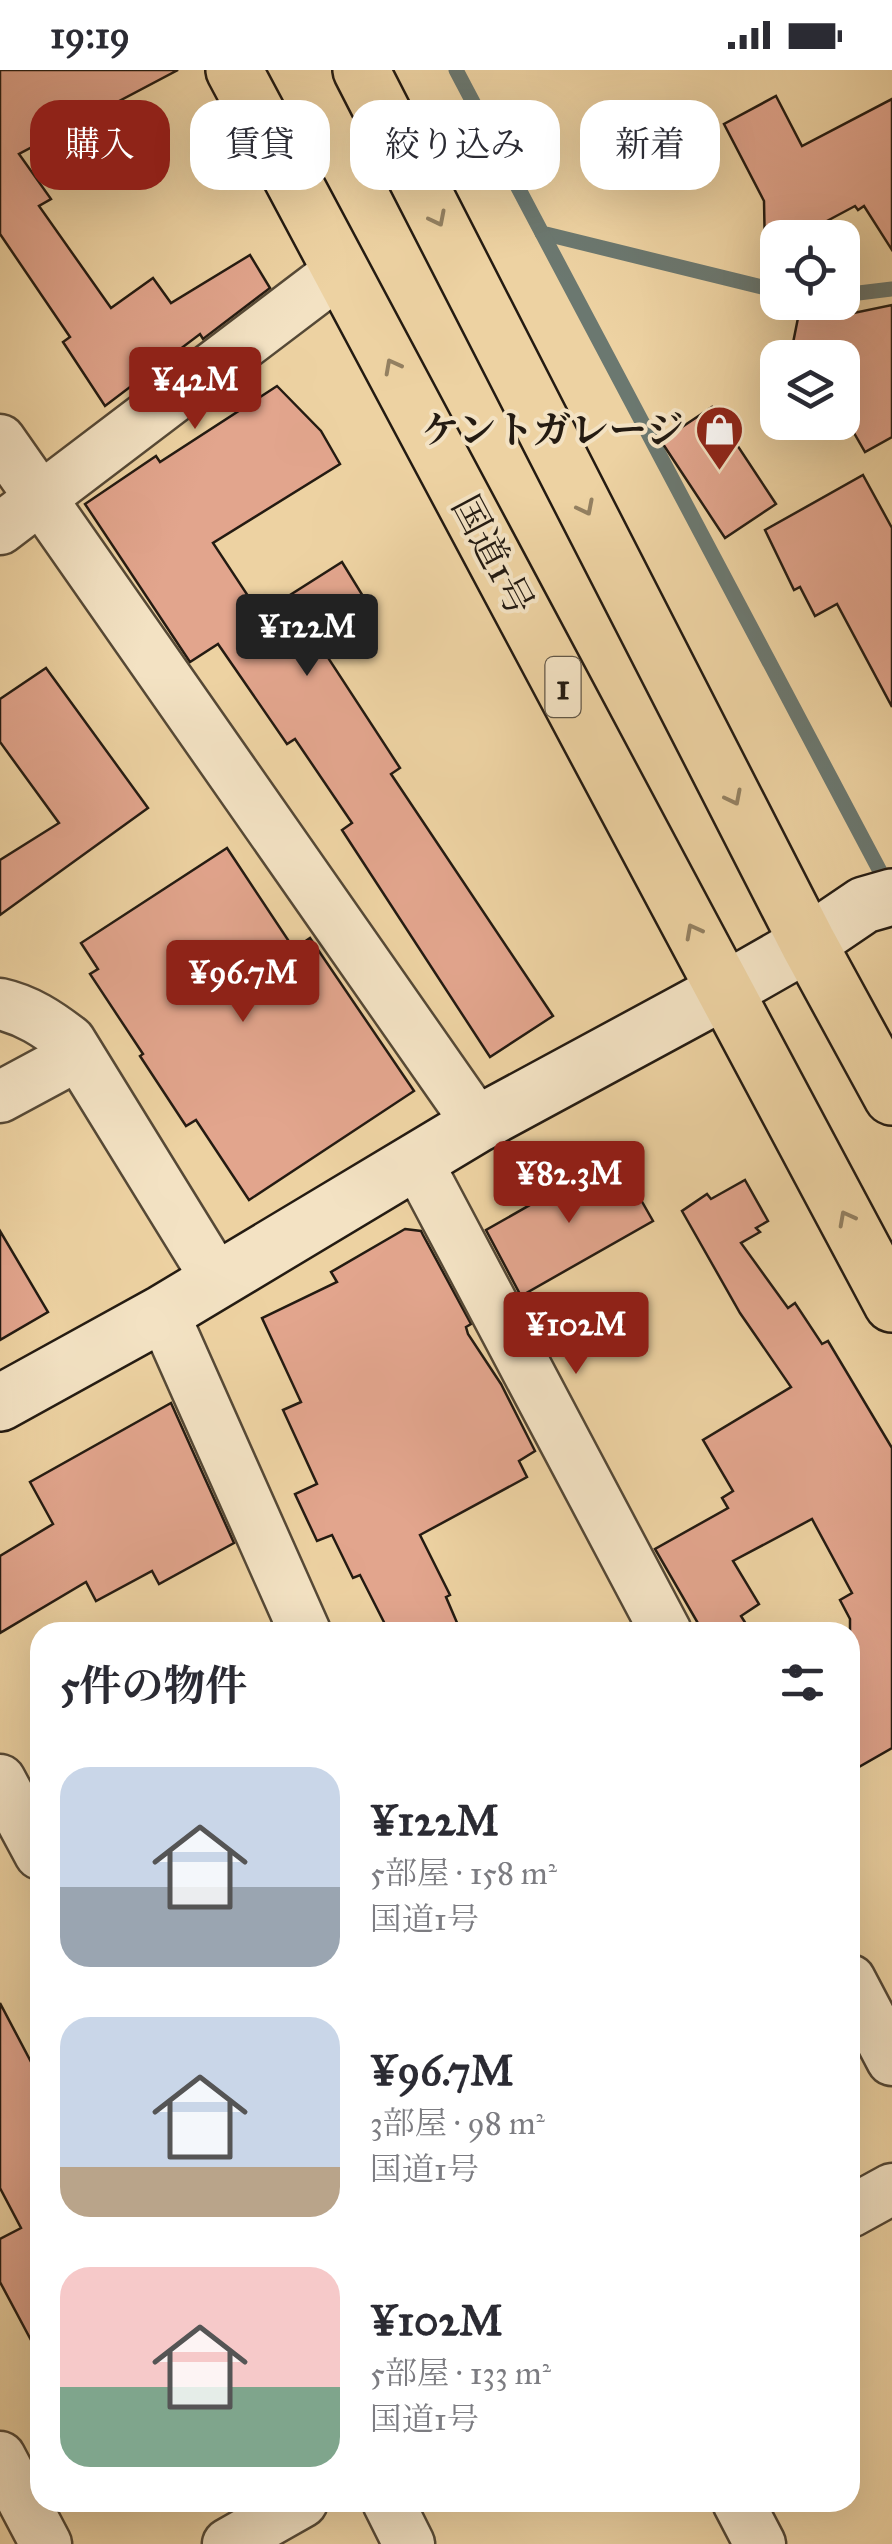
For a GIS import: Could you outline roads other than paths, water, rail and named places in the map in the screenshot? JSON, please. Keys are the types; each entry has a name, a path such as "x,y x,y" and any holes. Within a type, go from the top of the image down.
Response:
{"highway":[{"name":"国道1号","path":"234,70 892,1304"},
{"path":"361,70 808,944 892,1097"}],"street":[{"path":"0,529 341,270"},
{"path":"0,440 478,1124"},
{"path":"0,1403 162,1313 478,1124 808,944 864,905 892,896"},
{"path":"0,1004 48,1023 70,1041 216,1278"},
{"path":"0,1098 78,1055"},
{"path":"416,1160 661,1622"},
{"path":"162,1313 301,1622"},
{"path":"0,1780 26,1859"},
{"path":"860,1999 892,2060"},
{"path":"860,2207 892,2189"},
{"path":"0,2457 46,2544"},
{"path":"228,2544 284,2512"},
{"path":"393,2512 410,2544"},
{"path":"743,2512 760,2544"}],"waterway":[{"path":"456,70 542,233 760,287"},
{"path":"542,233 890,890"},
{"path":"860,293 892,289"}],"place":[{"name":"ケントガレージ","path":"719,472"}]}
